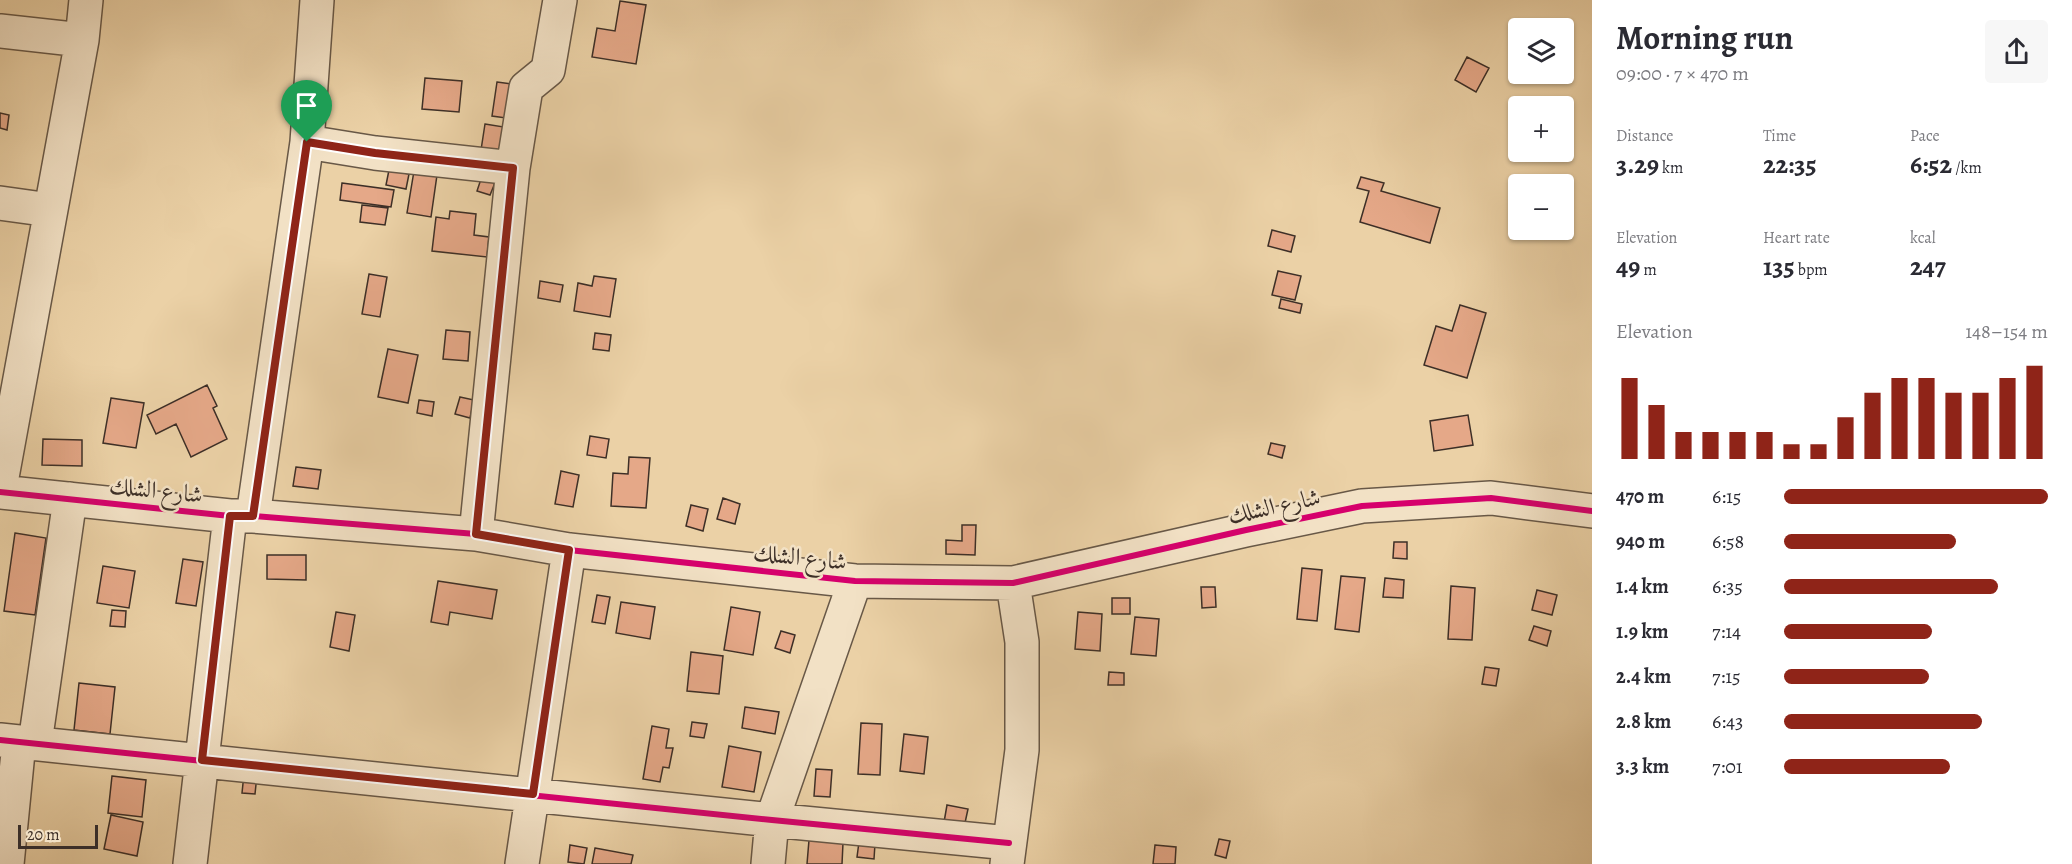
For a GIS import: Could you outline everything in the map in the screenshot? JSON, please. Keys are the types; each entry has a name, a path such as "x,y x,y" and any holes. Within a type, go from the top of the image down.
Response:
{"street":[{"path":"0,490 82,40 86,0"},
{"path":"190,864 202,760 241,516 307,142 317,0"},
{"path":"476,534 513,168 526,88 548,69 560,0"},
{"path":"0,31 82,40"},
{"path":"307,142 375,153 513,168"},
{"path":"0,203 50,210"},
{"name":"شارع الشلك","path":"0,490 241,516 476,534 569,550 855,581 1013,583 1234,532 1362,506 1491,498 1592,511"},
{"path":"7,864 18,742 70,499"},
{"path":"522,864 569,550"},
{"path":"768,864 772,820 855,581"},
{"path":"18,742 772,820 1008,853 1022,750 1022,642 1013,583"}],"building":[{"path":"620,1 646,5 636,64 592,57 597,28 615,31"},
{"path":"1467,57 1489,68 1476,92 1455,80"},
{"path":"425,78 462,81 459,112 422,109"},
{"path":"497,82 511,84 506,118 492,116"},
{"path":"0,113 9,115 7,130 0,128"},
{"path":"485,124 504,127 500,152 481,150"},
{"path":"389,170 409,174 406,189 386,185"},
{"path":"414,171 437,175 431,217 407,213"},
{"path":"483,173 497,178 490,195 477,191"},
{"path":"1361,177 1384,183 1381,191 1440,208 1430,243 1360,222 1369,191 1357,188"},
{"path":"342,183 394,190 391,207 340,200"},
{"path":"362,205 388,208 385,225 360,222"},
{"path":"450,211 476,214 474,235 489,237 487,257 432,251 436,217 449,219"},
{"path":"1272,230 1295,236 1291,252 1268,246"},
{"path":"1278,271 1301,276 1295,300 1272,295"},
{"path":"369,274 387,277 380,317 362,314"},
{"path":"594,276 616,279 610,317 574,311 578,283 592,286"},
{"path":"540,281 563,285 560,302 538,298"},
{"path":"1281,299 1302,304 1300,313 1279,308"},
{"path":"1460,305 1486,313 1467,378 1424,365 1436,326 1452,331"},
{"path":"446,330 470,332 468,361 443,359"},
{"path":"595,333 611,335 609,351 593,349"},
{"path":"388,349 418,355 408,403 378,397"},
{"path":"207,385 217,406 213,408 227,439 191,457 176,424 156,434 147,415"},
{"path":"460,397 474,400 470,418 455,414"},
{"path":"111,398 144,403 136,448 103,443"},
{"path":"419,400 434,402 432,416 417,413"},
{"path":"1468,415 1473,445 1434,451 1430,421"},
{"path":"590,436 609,439 606,458 587,455"},
{"path":"43,439 82,440 82,466 42,465"},
{"path":"1271,443 1285,446 1282,458 1268,454"},
{"path":"629,457 650,458 646,508 611,506 613,473 628,474"},
{"path":"296,467 321,470 318,489 293,486"},
{"path":"561,471 579,475 573,507 555,504"},
{"path":"723,498 740,504 735,524 717,519"},
{"path":"691,505 708,509 703,531 686,526"},
{"path":"962,525 976,525 975,555 946,554 946,540 962,541"},
{"path":"15,533 46,538 35,615 4,611"},
{"path":"1394,542 1407,542 1407,559 1393,558"},
{"path":"267,555 306,555 306,580 267,579"},
{"path":"183,559 203,562 196,606 176,603"},
{"path":"103,566 135,571 129,608 97,603"},
{"path":"1302,568 1322,570 1317,621 1297,619"},
{"path":"1341,576 1365,578 1359,632 1335,629"},
{"path":"1385,578 1404,580 1403,598 1383,597"},
{"path":"438,581 497,590 492,619 450,612 448,625 431,622"},
{"path":"1451,586 1475,588 1472,640 1448,639"},
{"path":"1201,587 1215,587 1216,607 1202,608"},
{"path":"1537,590 1557,595 1552,615 1532,610"},
{"path":"597,595 610,597 605,624 592,622"},
{"path":"1112,598 1130,598 1130,614 1112,614"},
{"path":"621,602 655,607 650,639 616,633"},
{"path":"731,607 760,612 753,655 724,650"},
{"path":"112,610 126,611 125,627 110,626"},
{"path":"336,612 355,615 349,651 330,647"},
{"path":"1078,612 1102,614 1100,651 1075,649"},
{"path":"1135,617 1159,619 1156,656 1131,654"},
{"path":"1534,626 1551,631 1547,646 1529,640"},
{"path":"781,631 795,635 790,653 775,648"},
{"path":"691,652 723,656 719,694 687,691"},
{"path":"1485,667 1499,669 1496,686 1482,684"},
{"path":"1109,672 1124,673 1124,685 1108,685"},
{"path":"79,683 115,687 110,734 74,730"},
{"path":"745,707 779,712 775,734 742,728"},
{"path":"692,722 707,724 704,738 690,736"},
{"path":"861,723 882,724 880,775 858,774"},
{"path":"652,726 669,729 666,748 673,748 669,768 663,767 660,782 643,779"},
{"path":"904,734 928,737 924,774 900,771"},
{"path":"729,746 761,752 754,792 722,787"},
{"path":"816,769 832,770 830,797 814,796"},
{"path":"244,774 257,775 255,794 242,793"},
{"path":"112,776 146,780 142,817 108,813"},
{"path":"947,805 968,809 963,832 943,828"},
{"path":"111,815 143,822 137,856 104,849"},
{"path":"1219,839 1230,841 1226,858 1215,855"},
{"path":"809,840 843,843 842,864 807,864"},
{"path":"859,842 875,844 874,859 857,857"},
{"path":"570,845 587,848 584,864 568,862"},
{"path":"1155,845 1176,847 1175,864 1153,864"},
{"path":"595,848 633,855 631,864 592,864"}],"cycle path":[{"path":"0,492 230,516 476,534 569,550 855,581 1013,583 1362,506 1491,498 1592,511"},
{"path":"0,740 1009,843"}],"route":[{"path":"307,142 375,153 513,168 476,534 569,550 533,794 202,760 230,516 253,516 307,142"}]}
